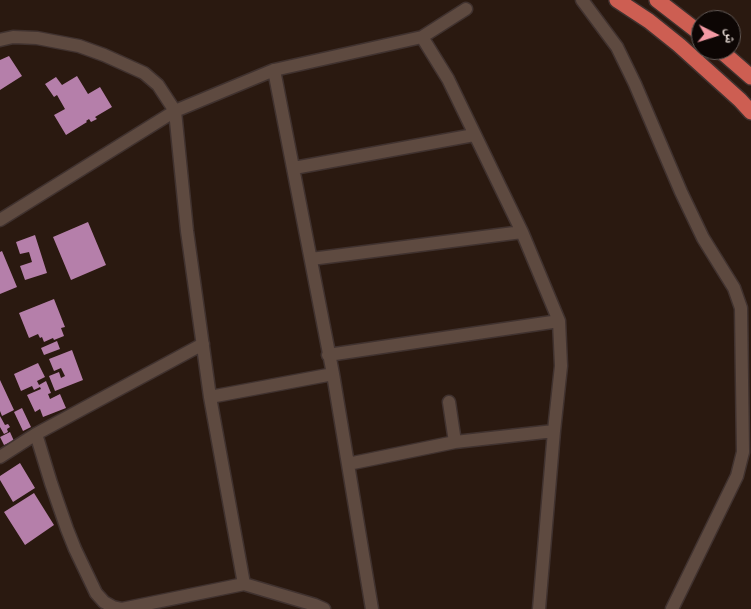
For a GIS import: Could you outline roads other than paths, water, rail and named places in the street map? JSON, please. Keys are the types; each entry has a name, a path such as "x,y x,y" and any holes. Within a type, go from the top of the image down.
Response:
{"highway":[{"path":"617,0 649,21 679,45 751,112"},
{"path":"657,0 691,26"},
{"path":"731,60 751,77"}],"street":[{"path":"582,0 617,47 628,68 681,192 703,238 734,288 740,308 743,452 737,476 672,609"},
{"path":"0,220 175,111 274,70 422,37 466,9"},
{"path":"0,40 13,37 37,38 79,46 104,55 144,73 158,85 175,111 187,230 210,397 244,584"},
{"path":"422,37 448,79 522,232 559,321 561,366 539,609"},
{"path":"274,70 333,374 372,609"},
{"path":"294,168 474,135"},
{"path":"311,259 522,232"},
{"path":"328,355 559,321"},
{"path":"0,458 36,434 203,344"},
{"path":"210,397 333,374"},
{"path":"449,402 455,442"},
{"path":"348,464 455,442 554,431"},
{"path":"36,434 51,483 75,549 96,593 113,608 122,609 244,584 317,608"}]}
